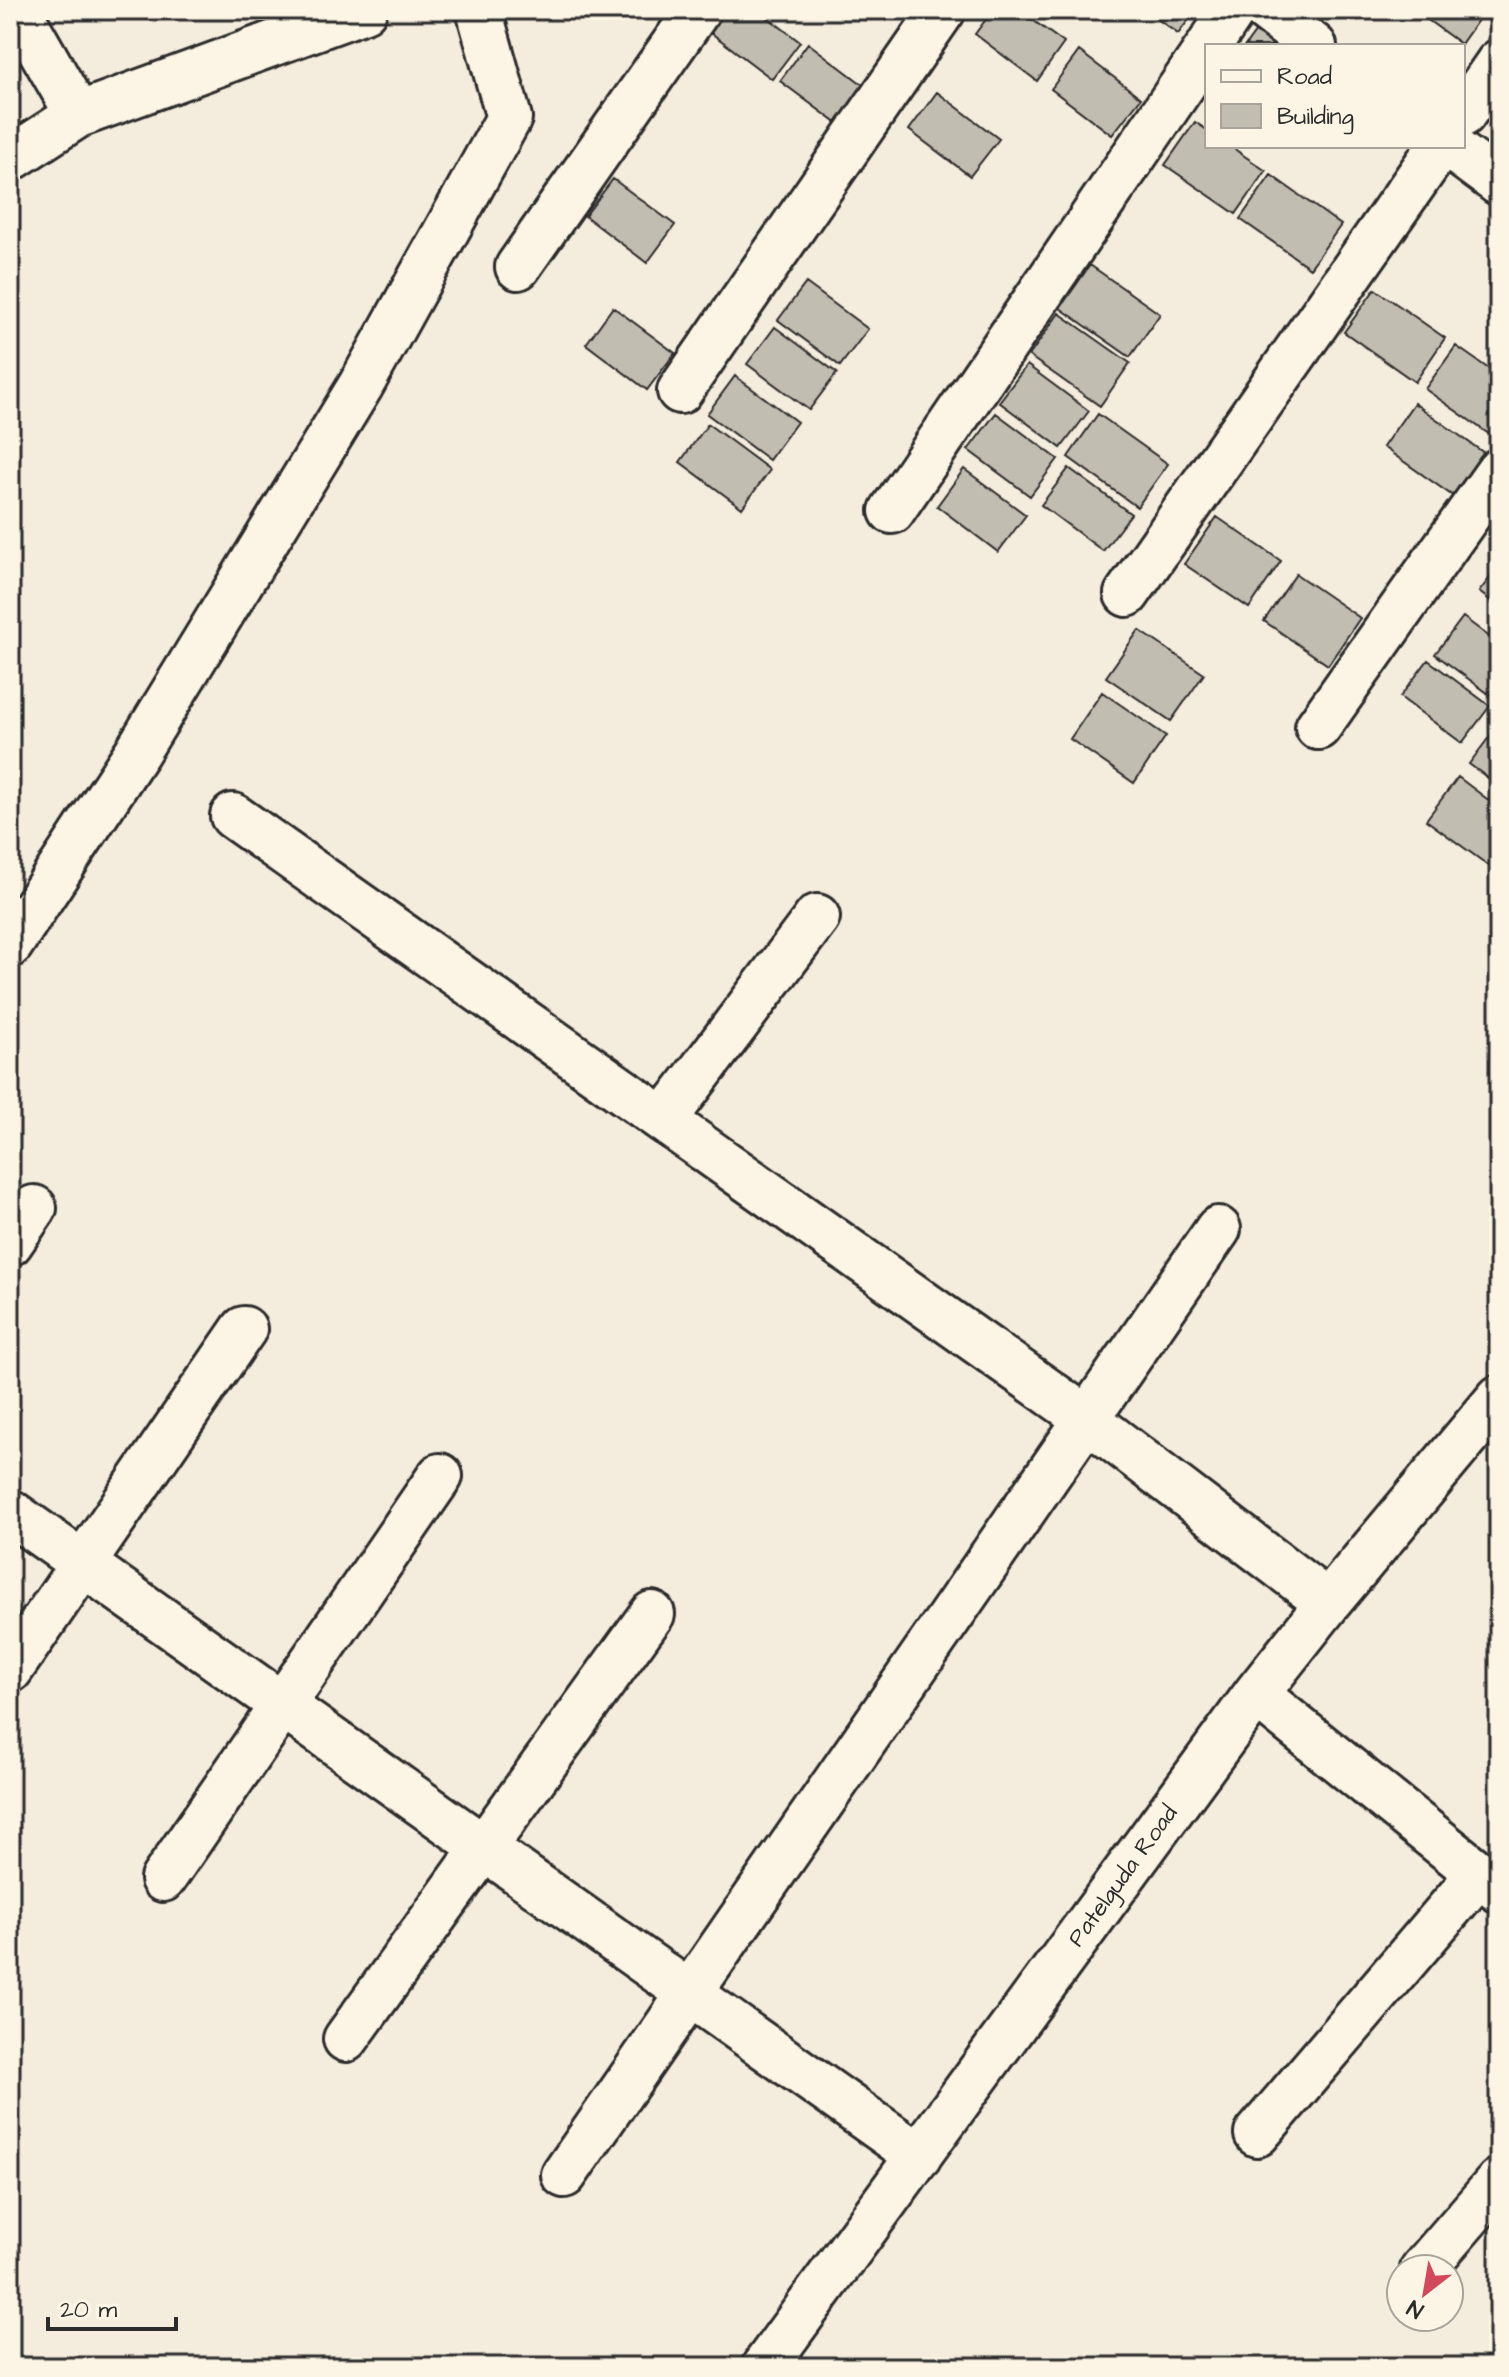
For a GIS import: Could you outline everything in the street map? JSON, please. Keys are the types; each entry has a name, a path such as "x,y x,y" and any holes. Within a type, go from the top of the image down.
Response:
{"street":[{"path":"18,10 78,115"},
{"path":"10,159 78,115 364,10"},
{"path":"10,945 137,752 361,385 509,118 479,10"},
{"path":"518,267 698,10"},
{"path":"680,391 943,10"},
{"path":"1210,44 1233,10"},
{"path":"1266,10 1311,44"},
{"path":"892,511 1205,51"},
{"path":"1465,111 1499,62"},
{"path":"1127,594 1439,148"},
{"path":"1452,148 1499,183"},
{"path":"1318,727 1499,471"},
{"path":"233,816 1087,1419 1328,1603"},
{"path":"664,1120 817,917"},
{"path":"10,1243 34,1208"},
{"path":"564,2175 1218,1229"},
{"path":"10,1670 244,1329"},
{"name":"Patelguda Road","path":"764,2367 1256,1694 1499,1398"},
{"path":"163,1879 440,1476"},
{"path":"10,1512 919,2156"},
{"path":"346,2039 652,1614"},
{"path":"1256,1694 1489,1882 1257,2134"},
{"path":"1437,2253 1499,2181"}],"building":[{"path":"727,10 758,10 800,42 772,79 710,32"},
{"path":"993,10 1019,10 1064,43 1037,81 975,34"},
{"path":"1145,10 1196,10 1178,34"},
{"path":"1414,10 1485,10 1461,44"},
{"path":"1259,27 1283,44 1246,44"},
{"path":"808,43 870,90 842,127 780,81"},
{"path":"1079,51 1141,98 1112,135 1051,89"},
{"path":"937,92 999,139 970,176 909,130"},
{"path":"1195,122 1205,129 1205,148 1233,148 1266,171 1236,214 1165,165"},
{"path":"1271,175 1341,225 1310,268 1240,219"},
{"path":"613,179 675,225 647,263 585,216"},
{"path":"1090,265 1160,314 1130,357 1060,308"},
{"path":"806,283 868,329 840,366 778,320"},
{"path":"1375,289 1445,338 1415,382 1344,332"},
{"path":"613,307 675,353 647,390 586,344"},
{"path":"1059,313 1130,363 1100,406 1029,356"},
{"path":"775,327 837,373 809,410 747,364"},
{"path":"1456,346 1499,376 1499,434 1496,439 1425,389"},
{"path":"1027,365 1089,411 1061,448 999,402"},
{"path":"735,376 797,422 769,460 707,414"},
{"path":"1414,403 1484,453 1453,496 1383,447"},
{"path":"996,413 1058,459 1030,496 968,450"},
{"path":"1098,414 1168,464 1137,507 1068,457"},
{"path":"708,424 770,470 742,508 680,462"},
{"path":"1069,468 1131,514 1103,551 1041,505"},
{"path":"964,469 1026,515 998,552 937,506"},
{"path":"1217,517 1281,561 1249,608 1184,564"},
{"path":"1499,566 1499,607 1479,592"},
{"path":"1296,574 1360,618 1328,665 1264,621"},
{"path":"1463,617 1499,644 1497,700 1435,654"},
{"path":"1139,630 1204,674 1171,721 1106,677"},
{"path":"1428,660 1490,706 1462,743 1400,697"},
{"path":"1102,692 1166,736 1134,783 1070,739"},
{"path":"1499,724 1499,786 1469,764"},
{"path":"1458,777 1499,808 1499,866 1496,871 1426,820"}]}
